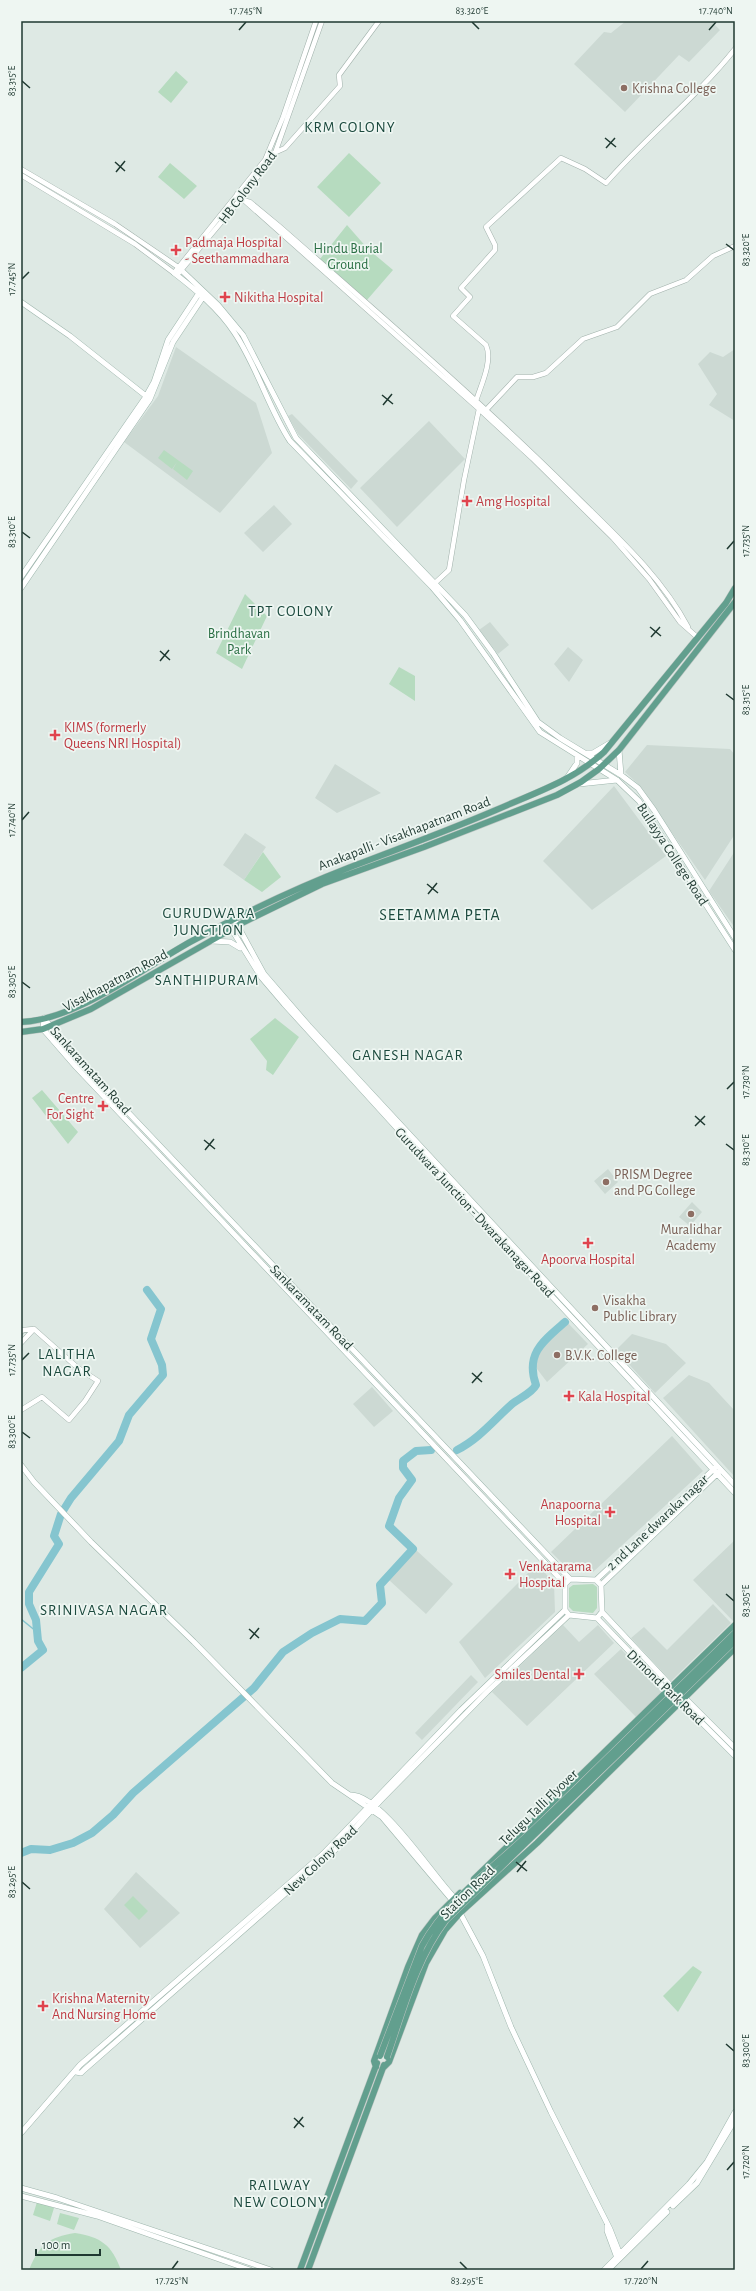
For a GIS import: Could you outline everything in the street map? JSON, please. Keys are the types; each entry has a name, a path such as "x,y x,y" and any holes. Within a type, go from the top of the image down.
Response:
{"main road":[{"name":"Bullayya College Road","path":"180,268 218,305 243,335 296,438 465,615 494,653 538,722 621,775 634,785 654,810 735,938"},
{"name":"Bullayya College Road","path":"175,274 201,295 230,326 290,441 432,587 460,620 497,669 535,728 577,757 617,780 646,809 735,950"},
{"path":"21,588 148,398 173,342 201,295"},
{"path":"21,302 70,336 148,398"},
{"path":"21,577 148,398"},
{"name":"Anakapalli - Visakhapatnam Road","path":"21,1022 44,1018 81,1005 227,922 297,888 445,832 565,780 590,764 613,741 649,699 697,637 726,603 735,588"},
{"name":"Anakapalli - Visakhapatnam Road","path":"237,926 322,884 446,839 557,795 576,784 599,769 619,750 735,602"},
{"path":"584,752 593,753 613,741"},
{"path":"619,750 621,775"},
{"path":"565,780 577,763 577,757"},
{"path":"576,784 617,780"},
{"name":"Gurudwara Junction - Dwarakanagar Road","path":"234,919 264,974 309,1026 717,1469 735,1492"},
{"name":"Gurudwara Junction - Dwarakanagar Road","path":"227,922 244,952 261,977 303,1026 717,1469 735,1485"},
{"name":"Visakhapatnam Road","path":"21,1032 43,1029 91,1009 237,926"},
{"path":"212,941 230,942 244,952"},
{"name":"Sankaramatam Road","path":"44,1018 72,1053 570,1579"},
{"name":"Sankaramatam Road","path":"44,1018 43,1029 76,1067 565,1584"},
{"path":"21,1465 34,1482 66,1516 332,1783 351,1795 353,1798 372,1806 452,1900"},
{"name":"2 nd Lane dwaraka nagar","path":"596,1580 717,1469"},
{"name":"2 nd Lane dwaraka nagar","path":"602,1585 717,1469"},
{"path":"570,1579 596,1580 602,1585 602,1612 597,1618 569,1615 565,1610 565,1584 570,1579"},
{"name":"New Colony Road","path":"372,1806 484,1687 565,1610"},
{"name":"Dimond Park Road","path":"602,1612 669,1689"},
{"name":"New Colony Road","path":"21,2133 80,2066 103,2044 323,1854 487,1692 569,1615"},
{"name":"Dimond Park Road","path":"597,1618 669,1689 682,1699 735,1748"},
{"path":"300,2270 376,2067 374,2060 416,1947 427,1928 452,1900 735,1625"},
{"name":"Telugu Talli Flyover","path":"376,2067 422,1946 431,1930 444,1913 535,1829 735,1633"},
{"name":"Telugu Talli Flyover","path":"383,2068 422,1961 430,1943 446,1920 735,1641"},
{"name":"Station Road","path":"308,2270 383,2068 388,2062 426,1963 445,1930 460,1913 537,1843 735,1648"},
{"name":"Dimond Park Road","path":"682,1699 735,1756"},
{"path":"460,1913 483,1956 504,2013 607,2225 607,2231 618,2256"},
{"path":"608,2268 689,2184 707,2162 735,2112"},
{"path":"618,2256 697,2183 735,2120"},
{"path":"21,2188 71,2202 271,2270"},
{"path":"21,2196 97,2216 250,2270"}],"street":[{"path":"21,175 135,244 175,274 239,196 270,150 316,21"},
{"name":"HB Colony Road","path":"239,196 275,153 322,21"},
{"path":"270,150 275,153 284,148 340,86 339,75 379,21"},
{"path":"436,583 449,570 464,480 479,409 476,401 485,373 487,348 481,339 453,316 470,297 461,288 495,250 495,245 486,230 487,225 561,158 585,169 606,183 629,157 701,89 735,50"},
{"path":"21,169 115,224 180,268"},
{"path":"239,196 250,202 279,226 476,401 608,527 655,578 688,628"},
{"path":"246,201 247,205 479,409 613,538 649,579 680,622 697,637"},
{"path":"486,410 517,377 533,377 546,373 584,339 617,327 650,294 686,280 713,256 735,246"},
{"path":"22,1331 34,1329"},
{"path":"21,1343 34,1329"},
{"path":"21,1410 42,1397 69,1420 85,1401 98,1381 78,1368 34,1329"},
{"path":"452,1900 460,1913"}],"shaded area":[{"name":"Krishna College","path":"626,21 711,21 720,30 689,62 679,55 625,112 574,64 604,32 611,33"},
{"path":"176,347 256,403 272,453 220,513 124,442 158,396"},
{"path":"735,349 735,421 709,405 717,394 698,364 710,352 723,357"},
{"path":"292,414 358,481 351,489 298,434 288,416"},
{"path":"429,421 465,459 397,527 360,488"},
{"path":"274,505 292,524 263,552 244,533"},
{"path":"490,622 509,645 498,654 479,630"},
{"path":"568,647 583,660 569,682 554,664"},
{"path":"647,745 730,749 735,755 735,834 705,880 638,784 625,772"},
{"path":"335,764 381,793 337,813 315,798"},
{"path":"614,786 666,856 592,910 543,861"},
{"path":"245,833 266,847 244,880 223,865"},
{"path":"735,851 735,928 709,891"},
{"name":"PRISM Degree and PG College","path":"608,1169 618,1182 605,1194 594,1181"},
{"name":"Muralidhar Academy","path":"692,1202 702,1212 690,1226 679,1217"},
{"name":"B.V.K. College","path":"567,1322 588,1344 547,1382 534,1365 543,1344"},
{"path":"632,1334 666,1344 686,1363 655,1393 616,1350"},
{"path":"689,1375 709,1383 735,1411 735,1477 663,1398"},
{"path":"372,1387 393,1411 374,1427 353,1404"},
{"path":"672,1436 703,1471 593,1572 569,1570 551,1552"},
{"path":"735,1540 735,1619 733,1621 693,1580"},
{"path":"416,1550 453,1584 426,1614 389,1580"},
{"path":"537,1564 554,1583 555,1612 485,1678 459,1642"},
{"path":"713,1604 731,1623 671,1681 631,1638 644,1627 667,1650"},
{"path":"563,1625 579,1642 598,1625 614,1643 527,1726 492,1692"},
{"path":"621,1649 662,1692 636,1717 594,1674"},
{"path":"471,1675 478,1682 422,1740 415,1733"},
{"path":"136,1872 180,1913 140,1948 104,1909"}],"green space":[{"path":"176,71 188,82 171,103 158,92"},
{"path":"349,153 381,183 349,217 317,187"},
{"path":"170,163 197,186 184,199 158,177"},
{"name":"Hindu Burial Ground","path":"347,225 368,249 393,270 367,300 320,259"},
{"path":"164,450 193,471 187,480 173,469 177,462 172,469 158,458"},
{"name":"Brindhavan Park","path":"245,594 267,616 242,669 216,653"},
{"path":"399,667 415,676 415,701 389,684"},
{"path":"263,852 281,877 262,892 244,880"},
{"path":"275,1018 299,1037 273,1075 266,1070 267,1061 250,1039"},
{"path":"42,1090 78,1132 68,1144 32,1098"},
{"path":"593,1584 597,1587 597,1608 593,1613 573,1611 569,1607 569,1588 573,1585"},
{"path":"133,1896 148,1911 139,1920 124,1905"},
{"path":"693,1966 702,1972 678,2012 663,1996"},
{"path":"37,2202 54,2208 50,2221 33,2215"},
{"path":"60,2213 79,2218 74,2230 57,2224"},
{"path":"75,2233 99,2240 109,2248 118,2261 121,2270 29,2270 41,2248 58,2237"}],"waterway":[{"path":"21,1668 43,1650 38,1641 36,1620 29,1604 29,1592 59,1544 54,1536 61,1514 71,1498 119,1441 129,1415 163,1375 162,1365 151,1339 161,1309 147,1290"},
{"path":"457,1450 465,1446 479,1435 512,1404 534,1388 536,1385 533,1374 533,1365 538,1349 543,1342 565,1322"},
{"path":"21,1853 31,1849 50,1850 73,1843 92,1833 113,1815 133,1793 254,1688 283,1652 312,1633 340,1619 365,1621 382,1603 380,1585 413,1549 389,1526 399,1498 412,1480 403,1468 403,1461 416,1451 431,1450"},
{"path":"21,1619 37,1632"}],"place":[{"name":"Krishna College","path":"624,88"},
{"name":"Padmaja Hospital - Seethammadhara","path":"176,250"},
{"name":"Nikitha Hospital","path":"225,297"},
{"name":"Amg Hospital","path":"467,501"},
{"name":"KIMS (formerly Queens NRI Hospital)","path":"55,735"},
{"name":"Centre For Sight","path":"103,1106"},
{"name":"PRISM Degree and PG College","path":"606,1182"},
{"name":"Muralidhar Academy","path":"691,1214"},
{"name":"Apoorva Hospital","path":"588,1243"},
{"name":"Visakha Public Library","path":"595,1308"},
{"name":"B.V.K. College","path":"557,1355"},
{"name":"Kala Hospital","path":"569,1396"},
{"name":"Anapoorna Hospital","path":"610,1512"},
{"name":"Venkatarama Hospital","path":"510,1574"},
{"name":"Smiles Dental","path":"579,1674"},
{"name":"Krishna Maternity And Nursing Home","path":"43,2006"}],"district":[{"name":"KRM COLONY","path":"350,127"},
{"name":"TPT COLONY","path":"291,611"},
{"name":"SEETAMMA PETA","path":"440,914"},
{"name":"GURUDWARA JUNCTION","path":"209,922"},
{"name":"SANTHIPURAM","path":"207,980"},
{"name":"GANESH NAGAR","path":"408,1055"},
{"name":"LALITHA NAGAR","path":"67,1362"},
{"name":"SRINIVASA NAGAR","path":"104,1610"},
{"name":"RAILWAY NEW COLONY","path":"280,2194"}]}
